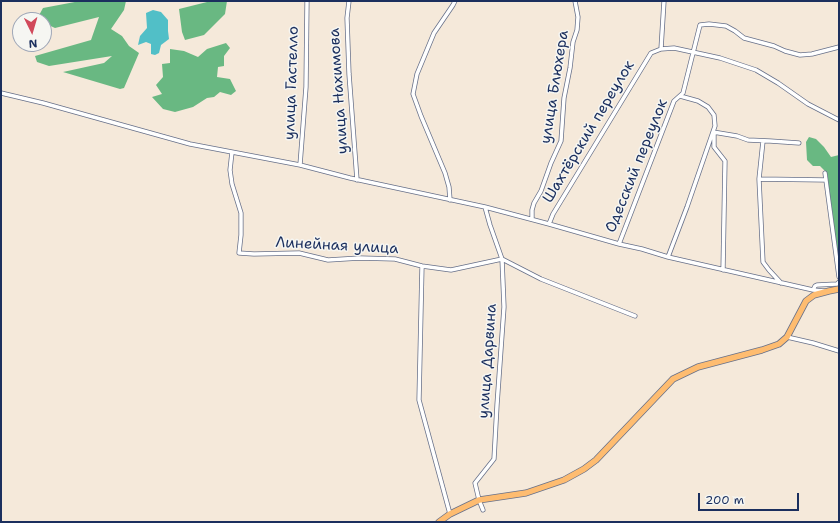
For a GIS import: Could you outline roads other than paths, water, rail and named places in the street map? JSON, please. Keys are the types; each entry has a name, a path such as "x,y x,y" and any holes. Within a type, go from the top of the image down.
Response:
{"highway":[{"path":"439,522 450,514 479,500 526,493 564,480 584,469 596,460 673,379 698,367 779,344 787,337 806,301 814,295 839,289"}],"street":[{"name":"улица Гастелло","path":"300,165 306,86 307,1"},
{"name":"улица Нахимова","path":"349,1 347,18 349,74 357,180"},
{"path":"450,200 446,173 413,94 417,74 434,33 455,1"},
{"name":"улица Блюхера","path":"532,219 534,203 541,192 551,163 561,141 564,98 572,60 573,42 577,30 578,17 575,1"},
{"path":"664,1 661,49 674,48 694,52 720,58 756,70 808,104 839,120"},
{"name":"Одесский переулок","path":"618,244 674,101 684,93 700,25 709,24 726,26 744,38 774,46 785,51 800,54 812,54 839,48"},
{"name":"Шахтёрский переулок","path":"550,224 553,214 651,52 661,49"},
{"path":"1,93 43,103 190,144 300,165 357,180 485,207 668,257 813,290 829,291"},
{"path":"668,257 715,126 714,115 708,107 698,101 680,96"},
{"path":"713,132 737,136 748,140 799,143"},
{"path":"713,132 714,147 725,161 723,270"},
{"path":"763,141 759,180 763,262 781,283"},
{"name":"Линейная улица","path":"232,152 230,170 232,184 241,213 239,253 299,253 328,260 395,258 422,266 451,270 502,258"},
{"path":"825,173 839,277"},
{"path":"759,180 826,180"},
{"name":"улица Дарвина","path":"483,510 475,483 494,459 504,307 502,258 485,207"},
{"path":"502,258 541,279 635,316"},
{"path":"422,266 419,400 450,514"},
{"path":"813,290 817,285 837,284 839,282"},
{"path":"787,337 839,350"}],"water":[{"path":"153,10 161,12 168,20 169,39 161,45 159,53 155,55 151,54 151,44 146,42 138,45 140,36 147,28 146,13"}]}
